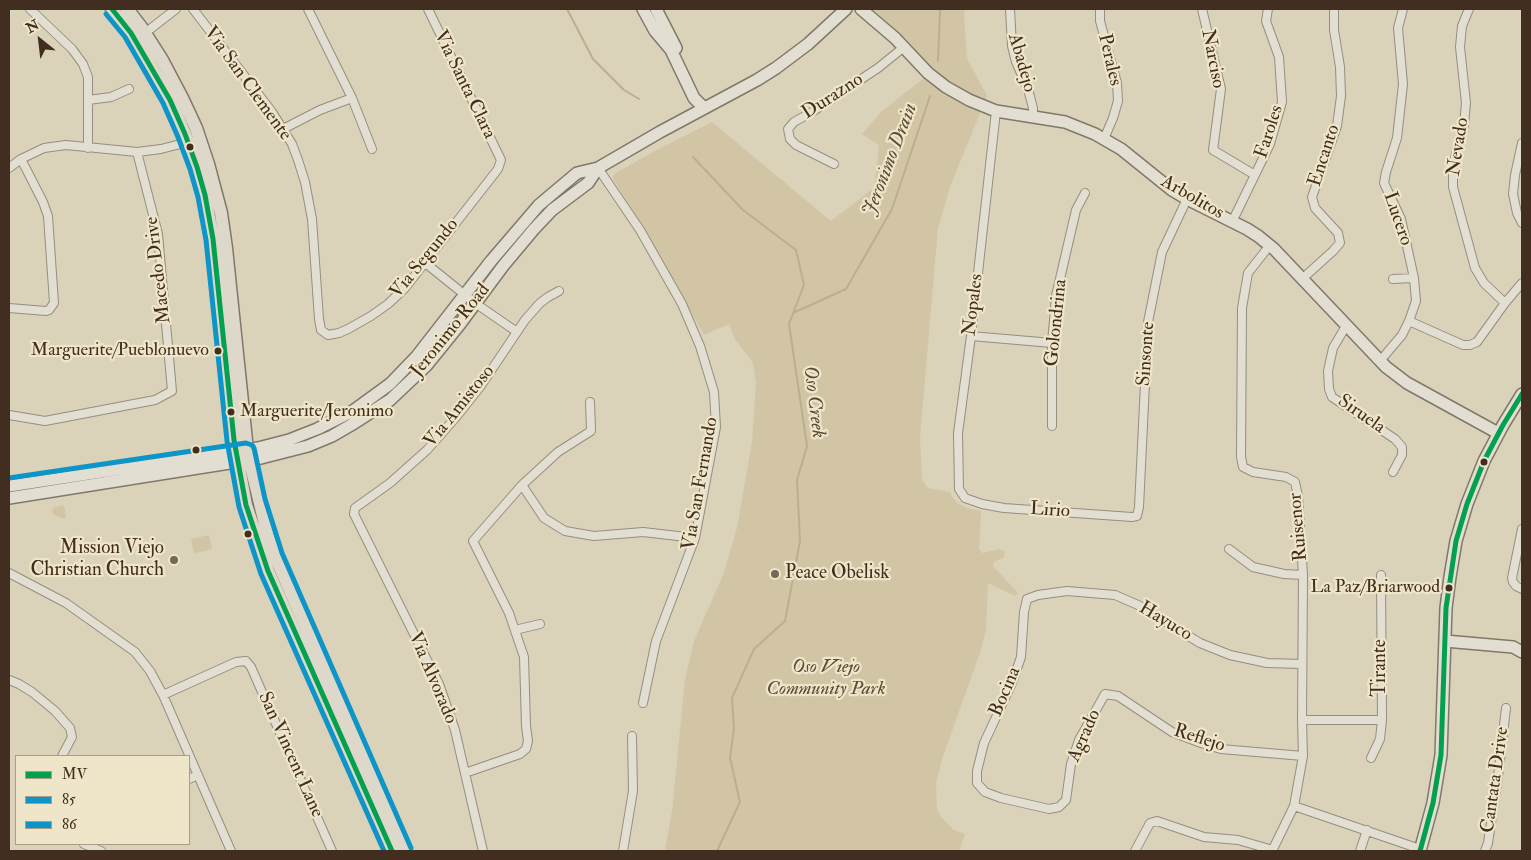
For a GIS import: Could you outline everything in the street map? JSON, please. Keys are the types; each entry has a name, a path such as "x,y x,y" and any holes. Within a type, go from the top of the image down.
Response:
{"main road":[{"path":"112,9 140,37"},
{"path":"126,9 152,67 208,164 221,213 238,378 246,505 268,572 392,851"},
{"path":"643,9 655,31 671,50 694,98 704,108"},
{"path":"656,9 704,108"},
{"name":"Jeronimo Road","path":"9,498 242,456 317,429 353,411 390,384 417,356 491,261 539,205 577,172 598,168 776,68 808,44 846,9"},
{"name":"Arbolitos","path":"861,9 904,48 928,74 946,87 969,100 996,111 1070,124 1086,130 1121,149 1165,185 1187,199 1247,229 1270,245 1380,361 1407,383 1498,433"},
{"name":"Jeronimo Road","path":"9,486 242,456 277,455 308,446 332,436 390,400 426,366 534,229 552,210 588,183 598,168"},
{"path":"1420,850 1433,803 1440,755 1450,577 1458,533 1471,492 1484,461 1498,433 1522,394"},
{"path":"242,456 258,501 274,556 404,851"},
{"path":"1445,641 1513,647 1522,652"}],"street":[{"path":"30,9 72,49 83,64 88,77 88,148"},
{"path":"140,37 176,9"},
{"name":"Via San Clemente","path":"193,9 283,129 298,160 305,182 312,219 319,319 321,330 328,335"},
{"path":"308,9 352,98 372,149"},
{"name":"Via Santa Clara","path":"428,9 501,160"},
{"name":"Abadejo","path":"1010,9 1012,46 1016,62 1028,89 1032,103 1033,118"},
{"name":"Perales","path":"1100,9 1100,21 1118,83 1118,100 1104,139"},
{"name":"Narciso","path":"1202,9 1221,90 1213,150 1255,176"},
{"name":"Faroles","path":"1232,222 1270,144 1282,102 1279,58 1266,21 1268,9"},
{"name":"Encanto","path":"1302,279 1334,251 1340,242 1338,233 1315,208 1312,196 1337,126 1341,96 1340,67 1334,30 1334,9"},
{"name":"Lucero","path":"1380,361 1402,335 1410,321 1416,301 1414,278 1401,219 1384,183 1397,138 1403,84 1398,28 1403,9"},
{"name":"Nevado","path":"1469,9 1462,26 1460,47 1466,103 1464,124 1453,165 1454,187 1475,268 1484,283 1505,303"},
{"name":"Durazno","path":"834,164 796,145 790,139 788,129 794,122 878,68 904,48"},
{"path":"88,100 111,98 128,89"},
{"path":"283,129 320,110 352,98"},
{"name":"Nopales","path":"964,498 959,489 958,433 971,336 996,111"},
{"path":"9,168 21,159 44,148 66,145 137,152 161,149 194,141"},
{"path":"1522,143 1513,194 1517,213 1522,224"},
{"name":"Macedo Drive","path":"9,415 45,421 154,400 172,391 158,234 137,152"},
{"path":"9,308 46,311 50,310 54,303 48,216 21,159"},
{"name":"Via Segundo","path":"328,335 348,329 388,304 405,288 498,169 501,160"},
{"name":"Via San Fernando","path":"598,168 640,230 682,304 700,346 714,392 716,427 696,538 656,641 642,703"},
{"name":"Golondrina","path":"1052,426 1052,343 1056,296 1076,210 1084,193"},
{"name":"Sinsonte","path":"1137,516 1148,322 1162,252 1187,199"},
{"name":"Ruisenor","path":"1270,245 1248,273 1242,308 1241,456 1243,467 1253,472 1286,477 1295,482 1298,496 1303,575 1303,756 1294,806 1272,851"},
{"path":"424,262 475,303 517,332"},
{"path":"1393,279 1414,278"},
{"path":"1410,321 1463,345 1470,345 1477,342 1483,335 1505,303 1522,283"},
{"name":"Via Amistoso","path":"354,514 355,508 359,504 390,483 427,450 458,416 480,387 525,320 540,303 559,291"},
{"name":"Siruela","path":"1346,326 1332,348 1328,371 1329,389 1332,397 1395,439 1402,447 1402,455 1393,472"},
{"path":"971,336 1052,343"},
{"path":"465,773 520,754 526,749 528,741 524,657 509,613 474,541 522,485 558,452 591,431 590,402"},
{"path":"522,485 544,518 566,531 594,536 643,532 696,538"},
{"name":"Lirio","path":"964,498 1004,508 1137,516"},
{"name":"Via Alvorado","path":"354,514 439,684 455,730 483,851"},
{"path":"1522,529 1512,578 1516,586 1522,589"},
{"path":"1229,549 1253,567 1284,574 1303,575"},
{"path":"9,573 66,603 135,652 150,671 163,695 189,755"},
{"name":"Tirante","path":"1371,758 1380,739 1382,720 1381,575"},
{"name":"Hayuco","path":"1027,599 1038,595 1067,591 1115,595 1138,605 1200,643 1230,655 1267,663 1302,664"},
{"name":"Bocina","path":"977,783 977,771 984,743 1012,683 1021,657 1024,612 1027,599"},
{"path":"515,630 540,624"},
{"name":"San Vincent Lane","path":"163,695 236,662 246,661 252,667 332,851"},
{"path":"9,680 32,692 55,711 70,728 72,737 63,755"},
{"name":"Agrado","path":"977,783 984,792 1001,798 1049,809 1059,807 1066,800 1071,764 1079,740 1105,694"},
{"name":"Reflejo","path":"1105,694 1118,696 1172,732 1201,744 1221,749 1303,756"},
{"name":"Cantata Drive","path":"1485,851 1488,843 1499,769 1506,708"},
{"path":"1302,720 1382,720"},
{"path":"623,851 633,791 632,736"},
{"path":"190,757 230,851"},
{"path":"190,779 198,775"},
{"path":"1294,806 1420,850"},
{"path":"1135,851 1150,823 1157,821 1204,837 1238,840 1272,851"},
{"path":"1360,851 1367,830"},
{"path":"86,845 101,851"}],"green space":[{"name":"Oso Viejo Community Park","path":"873,9 965,9 967,58 987,96 950,187 938,228 920,437 922,480 928,488 950,492 957,503 967,508 981,511 979,549 982,553 999,549 1005,552 1003,558 994,562 993,566 1018,593 1015,596 988,583 986,629 981,650 942,759 936,783 937,809 941,817 954,830 965,834 959,851 665,851 672,811 685,680 694,641 723,575 737,528 752,442 756,383 753,363 735,339 729,324 704,335 648,235 613,179 614,174 712,122 831,221 874,188 879,145 862,134 881,112 933,71 907,40"},
{"path":"62,505 65,508 66,517 64,519 54,515 52,512 53,508"},
{"path":"209,535 212,548 194,553 191,539"}],"waterway":[{"name":"Oso Creek","path":"567,9 593,59 624,90 639,99"},
{"name":"Jeronimo Drain","path":"938,61 940,9"},
{"name":"Jeronimo Drain","path":"795,312 846,289 892,209 930,96"},
{"name":"Oso Creek","path":"693,157 743,210 796,250 804,285 789,324 807,446 797,480 800,541 785,621 754,649 732,698 734,728 730,758 740,802 717,851"}],"transit line":[{"name":"MV","path":"112,9 131,33 170,100 197,167 205,195 213,239 234,440 246,505 268,571 392,851"},
{"name":"85","path":"106,14 125,37 163,103 190,169 198,197 206,240 227,441 239,507 261,574 384,851"},
{"name":"MV","path":"1420,851 1433,803 1441,755 1446,608 1456,541 1467,504 1484,461 1522,394"},
{"name":"86","path":"9,478 246,443 252,445 265,499 282,553 411,848"}],"place":[{"name":"Marguerite/Pueblonuevo","path":"218,351"},
{"name":"Marguerite/Jeronimo","path":"231,412"},
{"name":"Mission Viejo Christian Church","path":"174,560"},
{"name":"Peace Obelisk","path":"775,574"},
{"name":"La Paz/Briarwood","path":"1449,588"}]}
